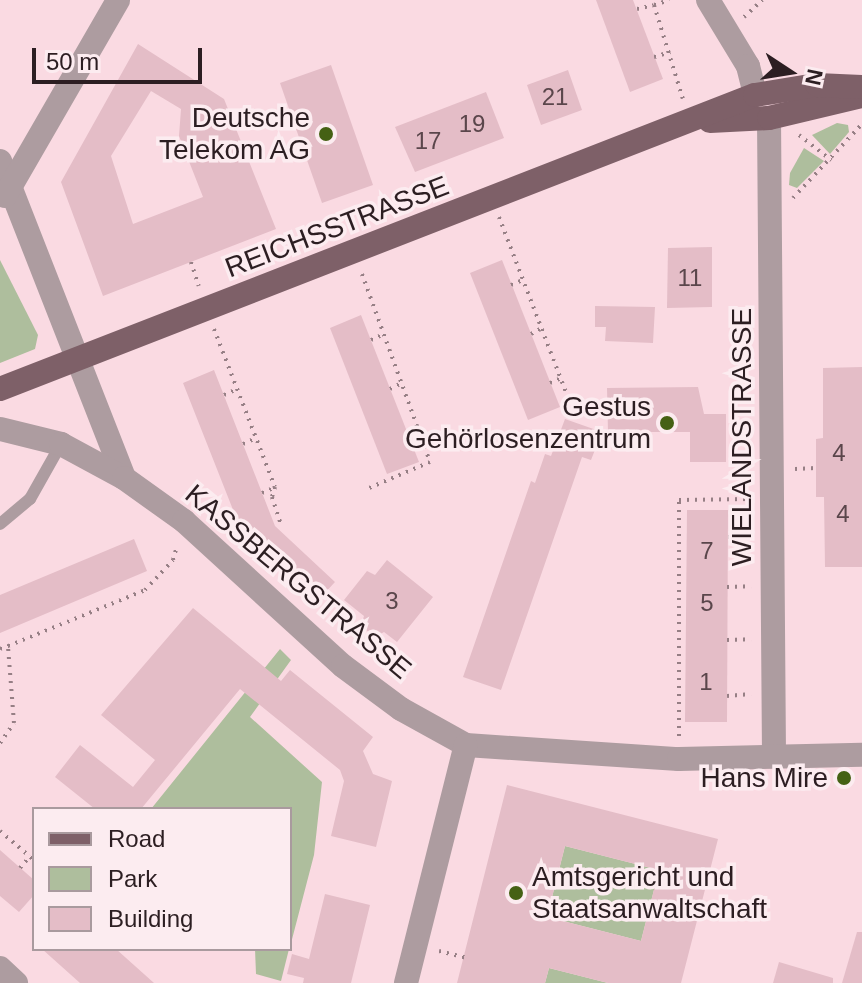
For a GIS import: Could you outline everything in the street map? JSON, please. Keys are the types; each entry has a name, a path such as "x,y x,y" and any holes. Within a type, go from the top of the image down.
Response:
{"main road":[{"name":"REICHSSTRASSE","path":"0,389 693,123 755,95 817,85 862,87"},
{"name":"REICHSSTRASSE","path":"693,123 769,118 862,96"}],"street":[{"path":"5,196 118,0"},
{"path":"708,0 748,66 755,95"},
{"name":"WIELANDSTRASSE","path":"769,118 774,756"},
{"path":"0,161 5,196 77,359 124,478"},
{"name":"KASSBERGSTRASSE","path":"0,429 61,444 124,478 184,521 343,666 401,709 466,745 679,759 862,755"},
{"path":"406,983 466,745"},
{"path":"0,968 16,983"}],"lane":[{"path":"0,524 30,499 61,444"}],"path":[{"path":"637,9 669,0"},
{"path":"744,17 762,0"},
{"path":"654,5 693,123"},
{"path":"654,57 670,52"},
{"path":"797,123 799,137 831,160"},
{"path":"772,216 831,160 862,124"},
{"path":"492,200 569,400"},
{"path":"354,253 430,462 369,488"},
{"path":"191,262 275,487 272,497 281,525"},
{"path":"511,285 523,280"},
{"path":"531,334 542,328"},
{"path":"371,340 384,334"},
{"path":"550,383 561,378"},
{"path":"390,389 402,383"},
{"path":"224,395 237,389"},
{"path":"409,438 419,432"},
{"path":"243,444 256,438"},
{"path":"262,493 275,487"},
{"path":"679,759 679,500 773,499"},
{"path":"0,649 145,590 173,560 184,521"},
{"path":"0,743 14,723 8,646"},
{"path":"0,831 32,858 20,868"},
{"path":"415,945 467,958"}],"green space":[{"path":"837,123 848,125 849,132 830,154 812,135"},
{"path":"804,148 824,161 797,188 789,185 790,173"},
{"path":"0,260 38,335 35,349 0,363"},
{"path":"280,649 291,660 250,717 322,782 314,855 292,939 292,807 153,807"},
{"path":"565,846 659,870 641,941 547,917"},
{"path":"255,951 288,951 281,981 256,974"},
{"path":"549,968 608,983 545,983"}],"building":[{"path":"596,0 633,0 663,79 630,92"},
{"path":"138,44 224,99 276,229 103,296 61,182","holes":["151,91 181,109 179,136 203,197 133,224 111,156"]},
{"name":"Deutsche Telekom AG","path":"331,65 373,185 322,203 280,83"},
{"path":"568,70 582,110 541,125 527,85"},
{"path":"486,92 504,138 415,172 395,127"},
{"path":"712,247 712,307 667,308 668,248"},
{"path":"502,260 560,407 528,420 470,273"},
{"path":"595,306 655,307 653,343 605,341 606,327 595,327"},
{"path":"361,315 419,462 387,474 330,328"},
{"path":"862,367 862,567 825,567 824,497 816,497 816,439 823,438 823,368"},
{"path":"214,370 275,526 335,582 322,596 249,527 241,530 183,383"},
{"name":"Gestus Gehörlosenzentrum","path":"698,387 704,414 726,414 726,462 690,462 690,432 608,432 607,388"},
{"path":"565,419 602,432 591,460 582,457 501,690 463,677 531,481 535,483 545,454 551,456"},
{"path":"687,510 728,510 727,722 685,722"},
{"path":"134,539 147,571 0,633 0,595"},
{"path":"387,560 433,597 397,642 384,632 375,637 361,626 364,616 344,600 367,571 375,575"},
{"path":"193,608 281,681 290,670 373,737 363,751 373,774 392,781 376,847 331,836 344,781 340,770 240,689 143,807 92,807 55,777 80,745 133,787 155,760 101,715"},
{"name":"Amtsgericht und Staatsanwaltschaft","path":"507,785 718,839 681,983 608,983 549,968 545,983 457,983","holes":["565,846 659,870 641,941 547,917"]},
{"path":"0,850 32,878 32,897 19,912 0,896"},
{"path":"325,894 370,905 351,983 303,983 304,978 287,974 292,954 309,959"},
{"path":"857,932 862,932 862,983 842,983"},
{"path":"44,951 118,951 154,983 80,983"},
{"path":"779,962 833,978 833,983 773,983"}],"place":[{"name":"Deutsche Telekom AG","path":"326,134"},
{"name":"Gestus Gehörlosenzentrum","path":"667,423"},
{"name":"Hans Mire","path":"844,778"},
{"name":"Amtsgericht und Staatsanwaltschaft","path":"516,893"}]}
